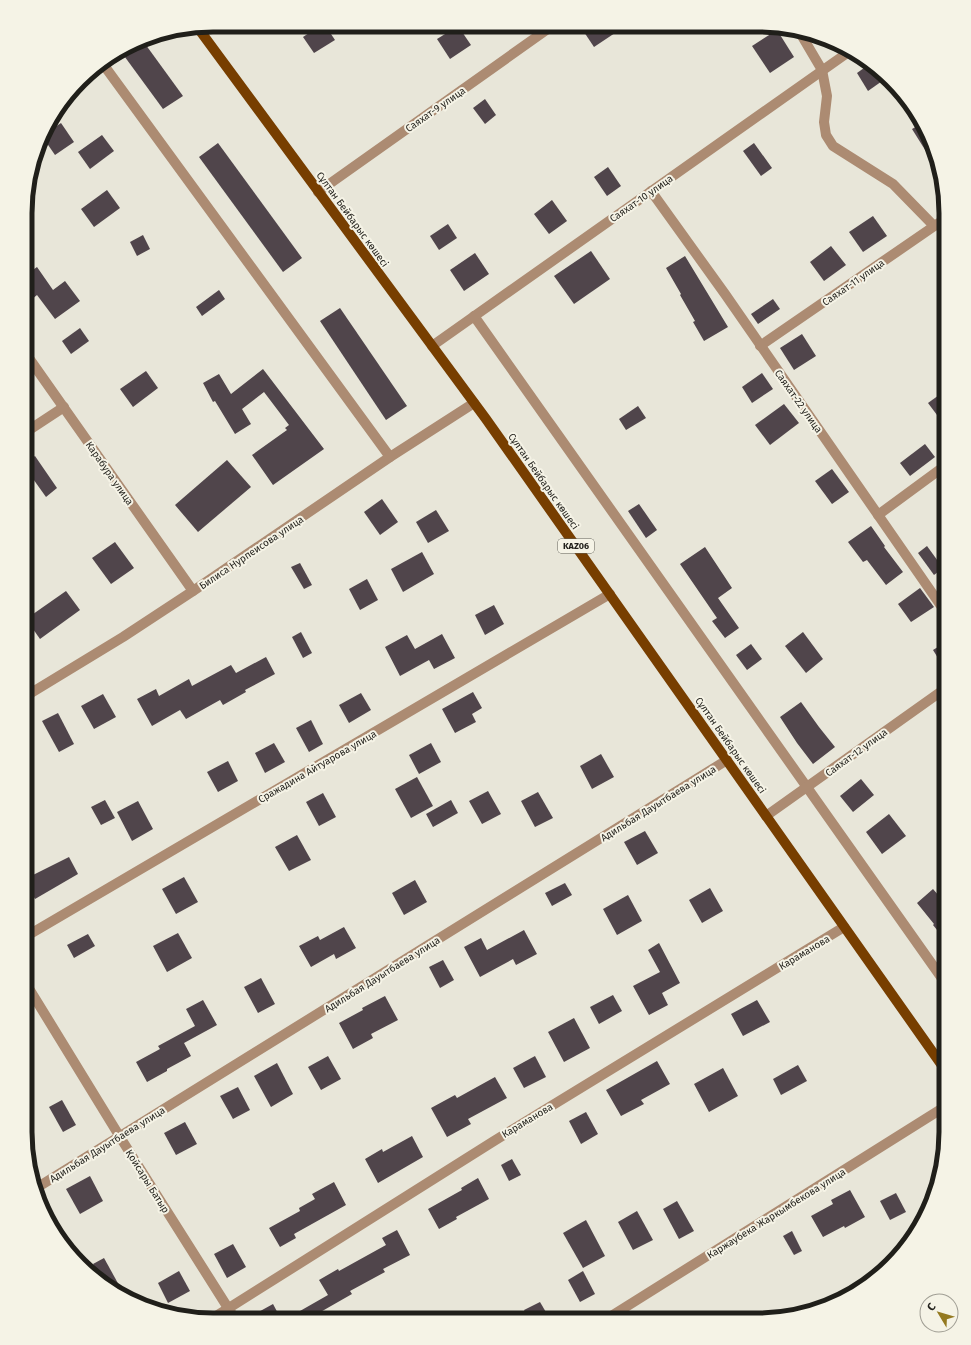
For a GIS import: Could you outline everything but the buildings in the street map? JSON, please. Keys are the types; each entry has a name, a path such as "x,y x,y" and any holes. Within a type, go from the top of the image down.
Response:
{"main road":[{"name":"Сұлтан Бейбарыс көшесі","path":"201,32 474,403 939,1061"}],"street":[{"name":"Саяхат-9 улица","path":"318,192 544,32"},
{"path":"803,37 822,70 827,96 824,122 826,135 833,146 893,184 934,226"},
{"name":"Саяхат-10 улица","path":"432,346 845,54"},
{"path":"106,67 390,457"},
{"name":"Саяхат-22 улица","path":"651,191 939,602"},
{"name":"Саяхат-11 улица","path":"760,346 939,223"},
{"path":"474,316 939,974"},
{"name":"Карабура улица","path":"32,362 193,591"},
{"name":"Билиса Нурпеисова улица","path":"32,692 123,637 390,457 474,403"},
{"path":"32,428 64,407"},
{"path":"878,515 939,470"},
{"name":"Сражадина Айтуарова улица","path":"32,933 610,594"},
{"name":"Саяхат-12 улица","path":"766,816 939,693"},
{"name":"Адильбая Дауытбаева улица","path":"40,1186 726,760"},
{"name":"Караманова","path":"222,1313 494,1141 844,927"},
{"name":"Қойсары Батыр","path":"32,993 120,1137 232,1313"},
{"name":"Каржаубека Жаркымбекова улица","path":"616,1313 939,1110"}]}
